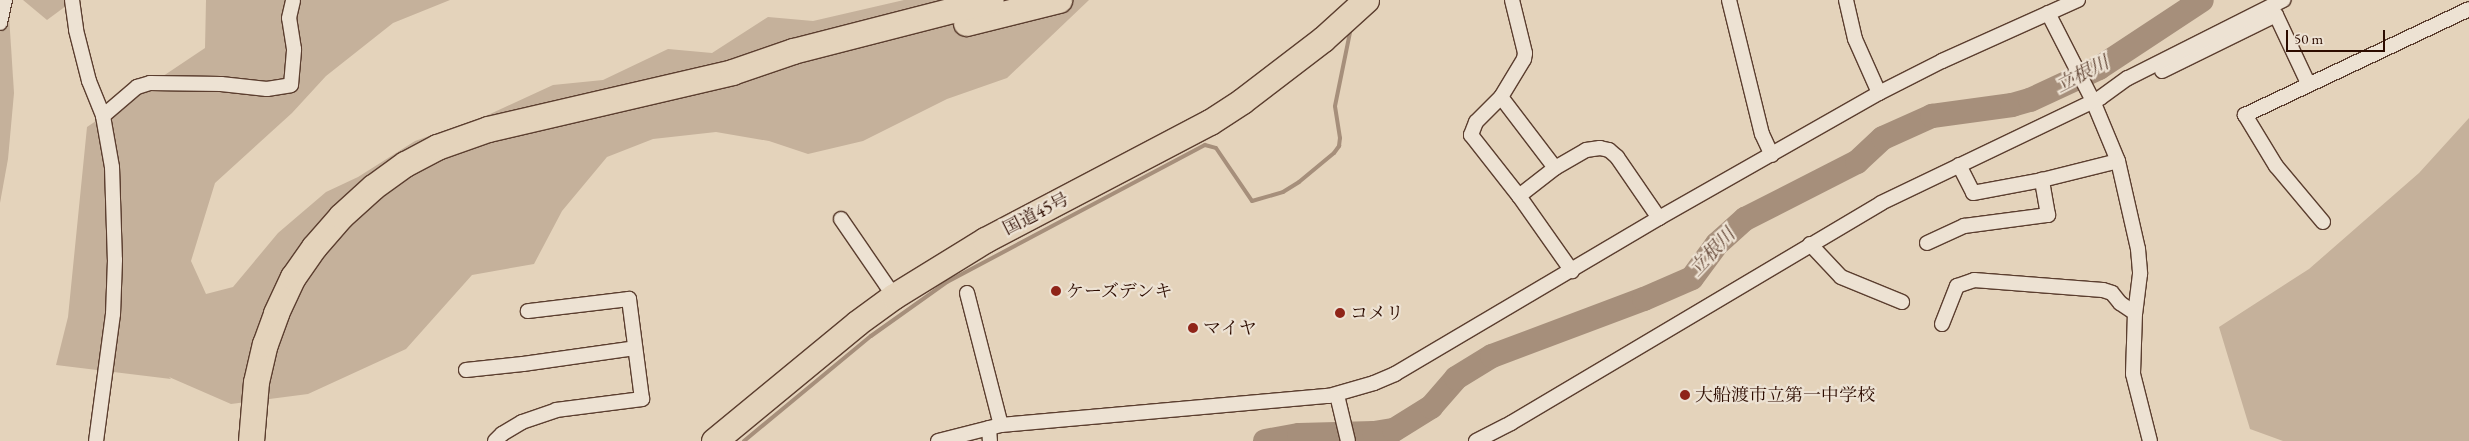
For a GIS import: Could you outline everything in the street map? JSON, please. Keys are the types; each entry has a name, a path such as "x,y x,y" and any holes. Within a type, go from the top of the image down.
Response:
{"highway":[{"path":"251,441 256,382 265,344 276,313 293,277 319,241 341,216 373,187 405,164 437,147 488,129 732,72 793,51 991,0"},
{"path":"732,72 800,66 1059,0"},
{"name":"国道45号","path":"714,441 857,323 894,296 985,240 1210,122 1242,101 1323,39 1366,0"}],"street":[{"path":"0,23 6,5 5,0"},
{"path":"72,0 76,30 89,81 103,116 112,167 113,314 96,441"},
{"path":"103,116 137,87 150,83 221,84 267,89 291,86 294,49 289,18 293,0"},
{"path":"1512,0 1526,53 1501,97 1476,122 1470,135 1518,196 1572,271"},
{"path":"1729,0 1762,134 1772,155"},
{"path":"1846,0 1855,39 1879,93"},
{"path":"938,441 993,431 1337,395 1395,374 1659,218 1879,93 2078,0"},
{"path":"1476,441 1511,423 1880,203 2095,99 2128,78 2283,0"},
{"path":"2322,222 2276,166 2245,115 2469,9"},
{"path":"2048,13 2095,99 2118,161 2138,249 2140,274 2135,313 2133,374 2150,441"},
{"path":"2095,99 2128,88 2276,15 2309,85"},
{"path":"1501,97 1555,168"},
{"path":"1518,196 1555,168 1586,150 1600,148 1609,150 1617,157 1659,218"},
{"path":"1959,165 1973,193 2042,180 2118,161"},
{"path":"1927,243 1964,226 2048,215 2042,180"},
{"path":"841,219 894,296"},
{"path":"1810,244 1841,278 1902,302"},
{"path":"1942,324 1957,286 1974,280 2104,290 2112,292 2120,303 2135,313"},
{"path":"967,293 993,431"},
{"path":"495,441 502,434 522,422 556,410 642,399 629,300 528,311"},
{"path":"466,370 635,348"},
{"path":"1337,395 1348,441"}],"shaded area":[{"path":"0,0 8,0 14,93 8,159 0,203"},
{"path":"23,0 74,0 47,20"},
{"path":"206,0 450,0 393,23 326,76 292,113 215,183 191,261 206,294 233,287 278,233 326,192 358,177 415,141 488,115 553,85 603,80 668,49 712,53 768,17 813,21 904,0 1089,0 1007,78 947,99 863,141 808,154 769,141 716,132 653,139 607,157 562,211 534,264 472,275 406,349 308,394 231,404 169,377 171,379 56,365 68,317 87,127 205,48"},
{"path":"2469,118 2469,441 2283,441 2250,429 2219,327 2309,269 2419,173"}],"waterway":[{"name":"立根川","path":"1265,441 1299,435 1374,433 1394,430 1431,407 1456,378 1492,356 1644,299 1692,278 1717,244 1745,219 1857,162 1883,138 1932,116 2012,105 2030,100 2099,68 2202,0"},
{"path":"744,441 871,336 947,282 1205,145 1216,148 1252,201 1283,192 1299,182 1334,153 1339,146 1340,138 1335,106 1350,32"}],"place":[{"name":"ケーズデンキ","path":"1056,291"},
{"name":"コメリ","path":"1340,313"},
{"name":"マイヤ","path":"1193,328"},
{"name":"大船渡市立第一中学校","path":"1685,395"}]}
